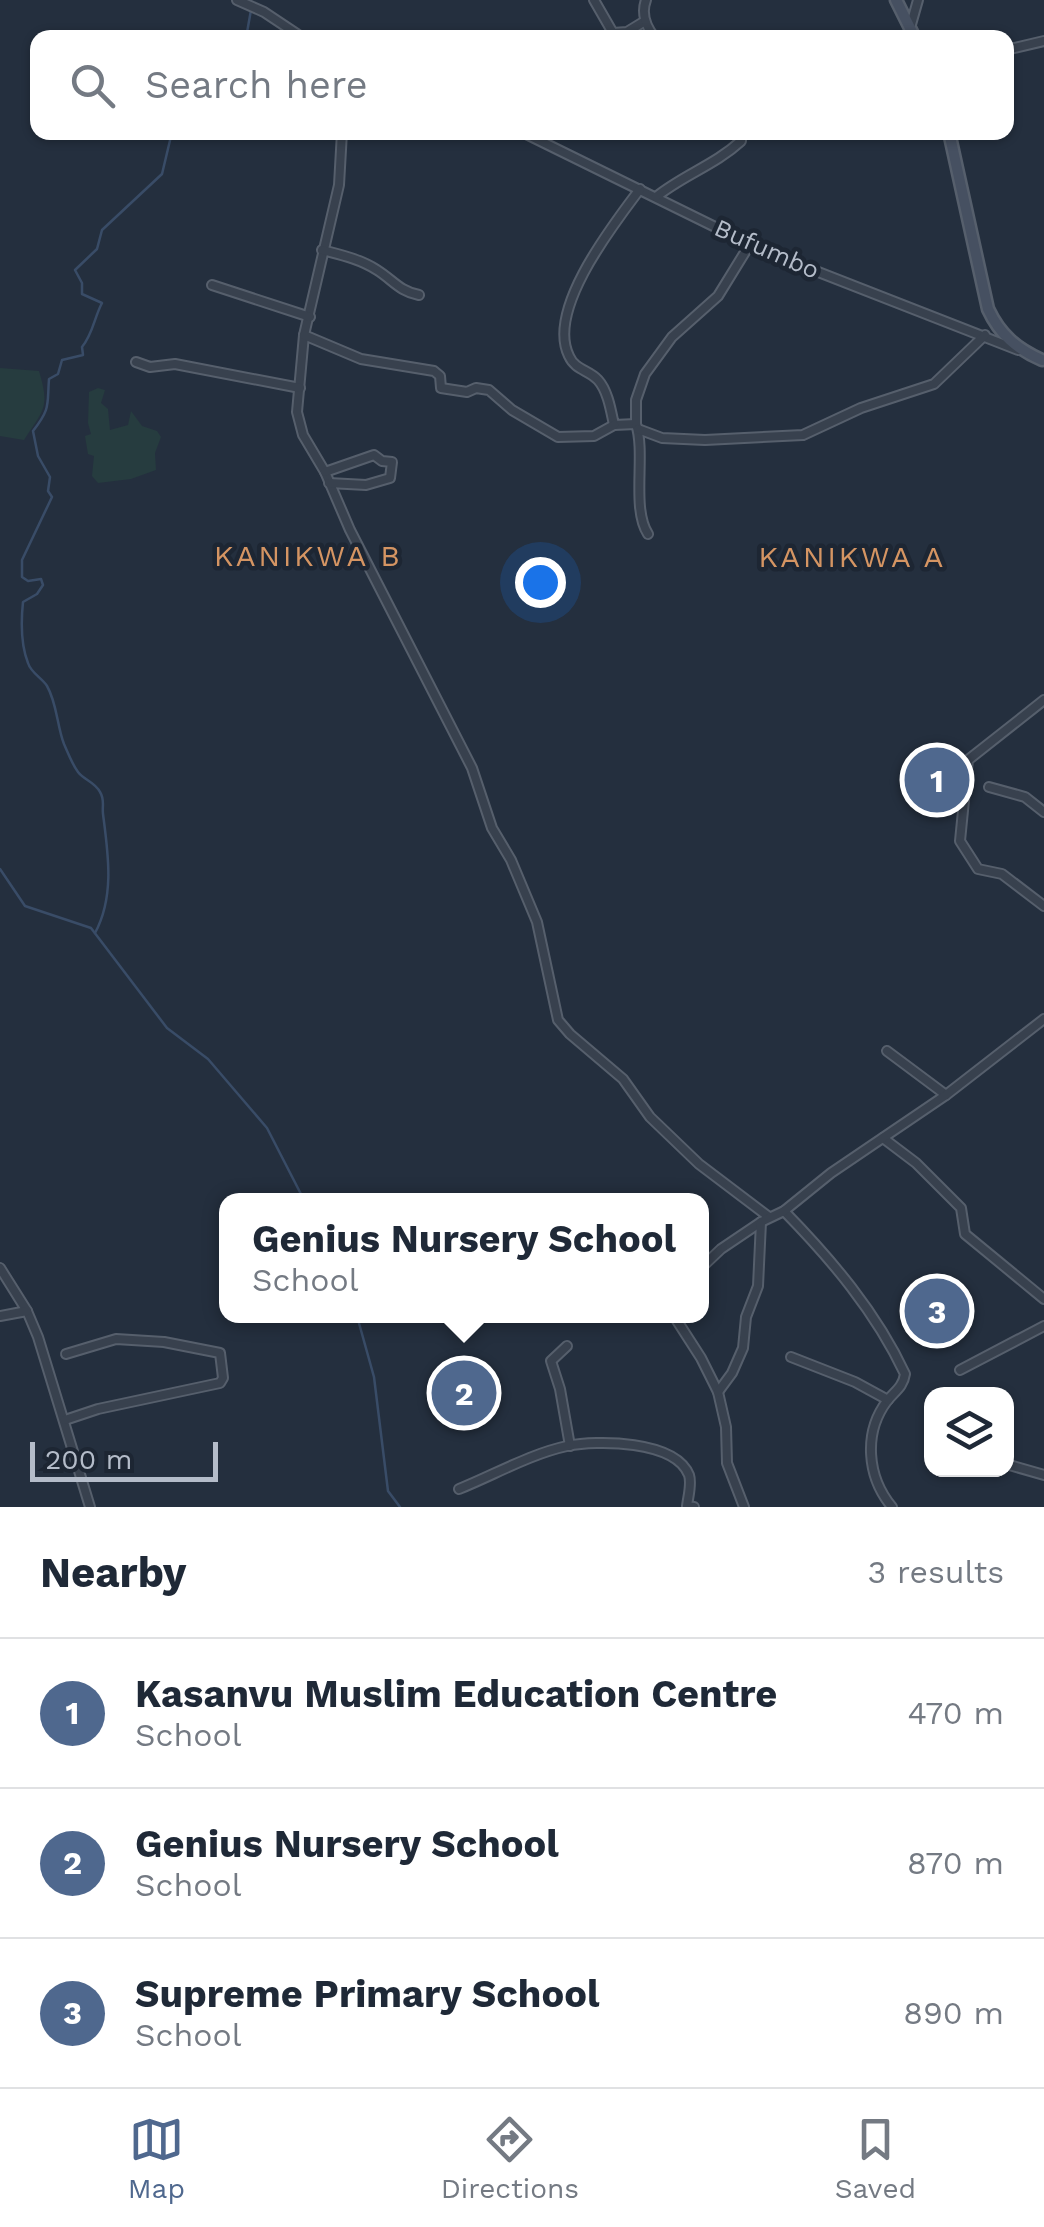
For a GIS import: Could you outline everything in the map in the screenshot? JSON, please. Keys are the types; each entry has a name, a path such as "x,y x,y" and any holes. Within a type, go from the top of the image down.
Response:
{"street":[{"path":"237,0 291,30"},
{"path":"594,0 611,30"},
{"path":"646,0 643,11 650,30"},
{"path":"896,0 911,30"},
{"path":"913,30 918,0"},
{"path":"630,30 645,21"},
{"path":"1014,48 1044,41"},
{"path":"342,140 339,184 304,335 298,420 472,768 492,828 511,860 538,922 558,1020 624,1079 650,1117 765,1220"},
{"name":"Bufumbo","path":"539,140 750,244 1018,350"},
{"path":"656,197 677,180 726,155 741,140"},
{"path":"951,140 988,309 1018,350 1043,360"},
{"path":"614,424 598,379 574,366 566,352 566,318 590,261 640,189"},
{"path":"648,534 642,525 637,474 641,442 636,400 645,374 672,337 718,296 750,244"},
{"path":"322,250 350,256 377,270 394,286 419,295"},
{"path":"212,285 310,317"},
{"path":"304,335 360,359 434,371 440,376 441,388 489,390 553,436 594,436 614,424 637,426 662,438 705,440 802,434 862,408 934,384 985,334"},
{"path":"136,362 150,367 176,364 300,388"},
{"path":"325,472 374,455 392,462 390,478 366,485 329,483"},
{"path":"1044,700 968,760 960,841 978,869 1002,874 1044,906"},
{"path":"989,787 1011,791 1044,812"},
{"path":"709,1260 946,1095 1044,1019"},
{"path":"887,1051 946,1095"},
{"path":"883,1138 961,1208 965,1234 1044,1299"},
{"path":"784,1211 844,1278 902,1367 904,1382 875,1421 870,1443 876,1483 892,1507"},
{"path":"718,1392 732,1374 743,1348 746,1317 758,1286 765,1220"},
{"path":"0,1268 27,1311 66,1420 90,1507"},
{"path":"0,1316 27,1311"},
{"path":"678,1323 718,1392 726,1426 727,1463 744,1507"},
{"path":"960,1370 1044,1326"},
{"path":"66,1354 116,1339 164,1342 220,1353 223,1378 220,1384 98,1409 66,1420"},
{"path":"567,1346 551,1361 570,1446"},
{"path":"791,1356 888,1400"},
{"path":"458,1489 570,1446 634,1445 659,1451 686,1470 690,1478 687,1506 694,1507"},
{"path":"1014,1467 1044,1476"}],"green space":[{"path":"0,368 39,371 43,408 24,440 0,436"},
{"path":"105,390 101,403 108,409 110,430 128,425 131,411 142,426 157,431 161,437 155,453 156,470 131,479 98,483 92,476 94,456 88,454 85,436 91,434 89,392"}],"waterway":[{"path":"247,30 251,10"},
{"path":"95,933 108,889 102,798 72,762 50,693 29,667 23,641 23,602 43,585 41,579 28,581 22,577 22,560 52,497 48,491 50,477 38,456 33,431 45,411 49,379 58,374 62,360 83,355 82,347 102,303 82,294 82,283 75,270 97,249 102,230 162,174 170,140"},
{"path":"0,869 25,906 91,928 167,1028 208,1059 267,1128 300,1193"},
{"path":"359,1323 374,1377 388,1491 400,1507"}],"place":[{"name":"Kasanvu Muslim Education Centre","path":"937,780"},
{"name":"Supreme Primary School","path":"937,1311"},
{"name":"Genius Nursery School","path":"464,1393"}],"district":[{"name":"KANIKWA B","path":"308,555"},
{"name":"KANIKWA A","path":"852,556"}]}
